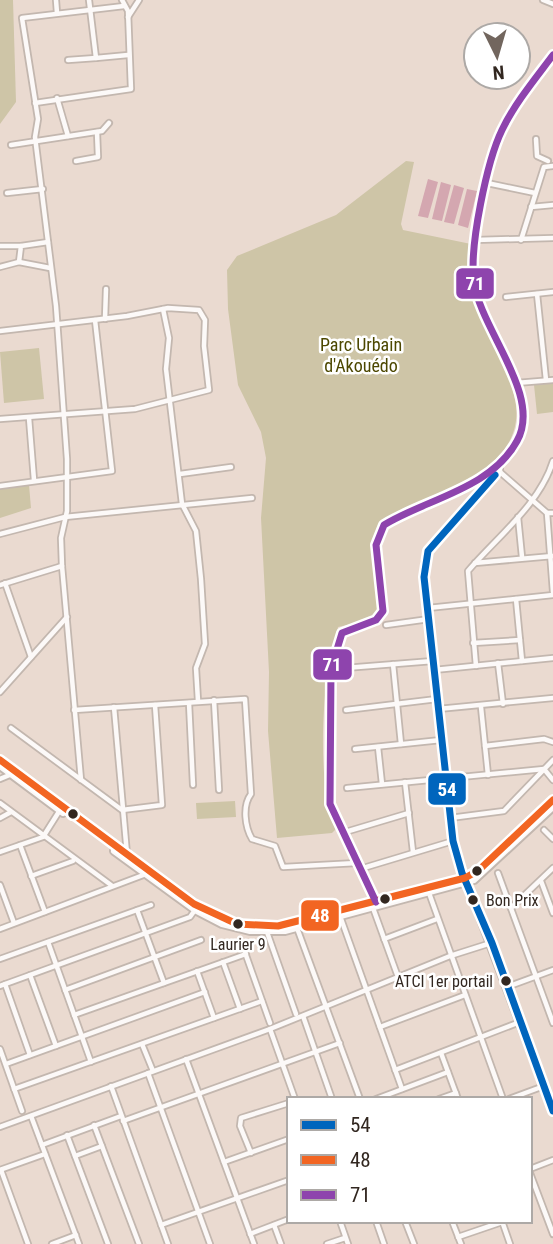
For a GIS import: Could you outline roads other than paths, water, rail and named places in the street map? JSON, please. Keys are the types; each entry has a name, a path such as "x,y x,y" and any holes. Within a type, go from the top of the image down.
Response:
{"street":[{"path":"56,0 57,13"},
{"path":"89,0 96,58"},
{"path":"35,103 57,98 128,91 132,86 128,55 128,18 122,0"},
{"path":"128,18 139,0"},
{"path":"543,0 553,4"},
{"path":"81,780 62,566 66,476 57,325 36,141 38,119 22,18 124,6"},
{"path":"68,61 128,55"},
{"path":"398,977 360,869 335,819 329,791 331,669 342,633 376,620 383,611 376,545 379,532 390,521 445,497 500,462 517,443 523,430 521,400 516,383 475,289 472,267 475,240 503,128 553,55"},
{"path":"57,98 68,136"},
{"path":"10,145 97,132 110,123"},
{"path":"76,161 98,157 97,132"},
{"path":"536,139 537,156 548,161"},
{"path":"521,240 544,167 553,153"},
{"path":"544,167 553,166"},
{"path":"488,183 535,193"},
{"path":"7,193 43,189"},
{"path":"531,207 553,205"},
{"path":"475,240 553,238"},
{"path":"0,246 48,242"},
{"path":"19,261 21,246"},
{"path":"0,267 19,261 50,268"},
{"path":"105,319 106,289"},
{"path":"506,297 553,292"},
{"path":"537,294 546,380"},
{"path":"0,331 105,319 163,309 194,308 202,312 205,320 204,346 209,391 140,408 0,419"},
{"path":"163,309 169,338 166,369 172,398 182,505 196,531 201,579 205,641 196,668 198,701"},
{"path":"0,486 112,471 95,320"},
{"path":"516,383 553,380"},
{"path":"29,418 34,480"},
{"path":"475,666 467,574 532,498 551,472 553,461"},
{"path":"500,462 499,471 428,551 424,569 444,779 453,841 553,1111"},
{"path":"180,474 231,467"},
{"path":"428,608 553,593 550,513 499,471"},
{"path":"0,534 65,517 252,498"},
{"path":"518,516 523,557"},
{"path":"474,564 551,556"},
{"path":"31,657 2,584 62,566"},
{"path":"516,599 522,661"},
{"path":"0,690 68,616"},
{"path":"386,625 429,620"},
{"path":"473,643 520,640"},
{"path":"434,670 553,658"},
{"path":"345,668 433,661"},
{"path":"498,663 503,704"},
{"path":"393,664 401,744"},
{"path":"438,709 481,707 553,698"},
{"path":"74,710 245,699 251,794 246,804 248,831 252,839 278,848 283,867 356,863"},
{"path":"346,710 437,699"},
{"path":"214,700 219,790"},
{"path":"189,703 193,785"},
{"path":"11,727 122,810 162,805 155,705"},
{"path":"114,707 127,855"},
{"path":"481,707 488,775"},
{"path":"485,746 544,739 553,742"},
{"path":"355,749 441,740"},
{"path":"377,747 382,784"},
{"path":"0,760 60,810 147,872 208,912 252,926 296,924 467,880 553,800"},
{"path":"450,818 504,811 553,760"},
{"path":"0,766 14,773 127,855 195,910 235,929 267,932 297,928 374,905 429,893 483,874 553,807"},
{"path":"347,788 544,769"},
{"path":"544,769 553,780"},
{"path":"0,779 14,773"},
{"path":"405,782 413,852"},
{"path":"0,803 74,861 112,886"},
{"path":"0,852 43,837 60,810"},
{"path":"0,818 11,812"},
{"path":"342,833 409,813"},
{"path":"544,830 553,839"},
{"path":"360,869 453,841"},
{"path":"20,845 45,912"},
{"path":"32,876 74,861"},
{"path":"511,908 553,868"},
{"path":"0,929 147,872"},
{"path":"498,873 553,1023"},
{"path":"541,880 553,913"},
{"path":"0,885 14,923"},
{"path":"429,893 502,1097"},
{"path":"0,959 151,905"},
{"path":"137,910 164,983"},
{"path":"30,1055 2,985 192,916 195,910"},
{"path":"340,916 402,1089"},
{"path":"384,939 437,919"},
{"path":"297,928 359,1097"},
{"path":"267,932 296,1014"},
{"path":"65,990 201,940"},
{"path":"48,942 91,1062"},
{"path":"0,1127 303,1016 450,956 492,943"},
{"path":"242,944 281,1065 294,1097"},
{"path":"74,1015 246,954"},
{"path":"223,962 240,1009"},
{"path":"507,987 553,970"},
{"path":"197,971 214,1018"},
{"path":"30,975 56,1046"},
{"path":"6,1064 205,992"},
{"path":"380,1027 465,995"},
{"path":"14,1089 262,1001"},
{"path":"303,1016 331,1097"},
{"path":"395,1070 520,1022"},
{"path":"142,1044 210,1244"},
{"path":"42,1145 94,1125 199,1096 340,1044"},
{"path":"0,1049 22,1111"},
{"path":"441,1053 457,1096"},
{"path":"186,1059 254,1244"},
{"path":"381,1097 448,1072"},
{"path":"111,1086 168,1244"},
{"path":"514,1097 544,1086"},
{"path":"251,1153 240,1126 241,1118 287,1104"},
{"path":"31,1116 79,1244"},
{"path":"94,1125 139,1244"},
{"path":"67,1135 107,1244"},
{"path":"224,1163 287,1140"},
{"path":"75,1156 103,1146"},
{"path":"29,1244 1,1170 46,1154"},
{"path":"532,1170 553,1160"},
{"path":"532,1176 553,1234"},
{"path":"161,1225 287,1181"},
{"path":"250,1234 287,1220"},
{"path":"341,1223 348,1244"},
{"path":"377,1223 384,1244"},
{"path":"406,1223 414,1244"},
{"path":"453,1223 461,1244"},
{"path":"458,1237 496,1223"},
{"path":"503,1223 510,1244"},
{"path":"274,1225 281,1244"},
{"path":"52,1244 76,1235"},
{"path":"327,1244 345,1238"}],"place":[{"name":"Bon Prix","path":"473,900"},
{"name":"Laurier 9","path":"238,924"},
{"name":"ATCI 1er portail","path":"506,981"}],"park label":[{"name":"Parc Urbain d'Akouédo","path":"361,355"}]}
